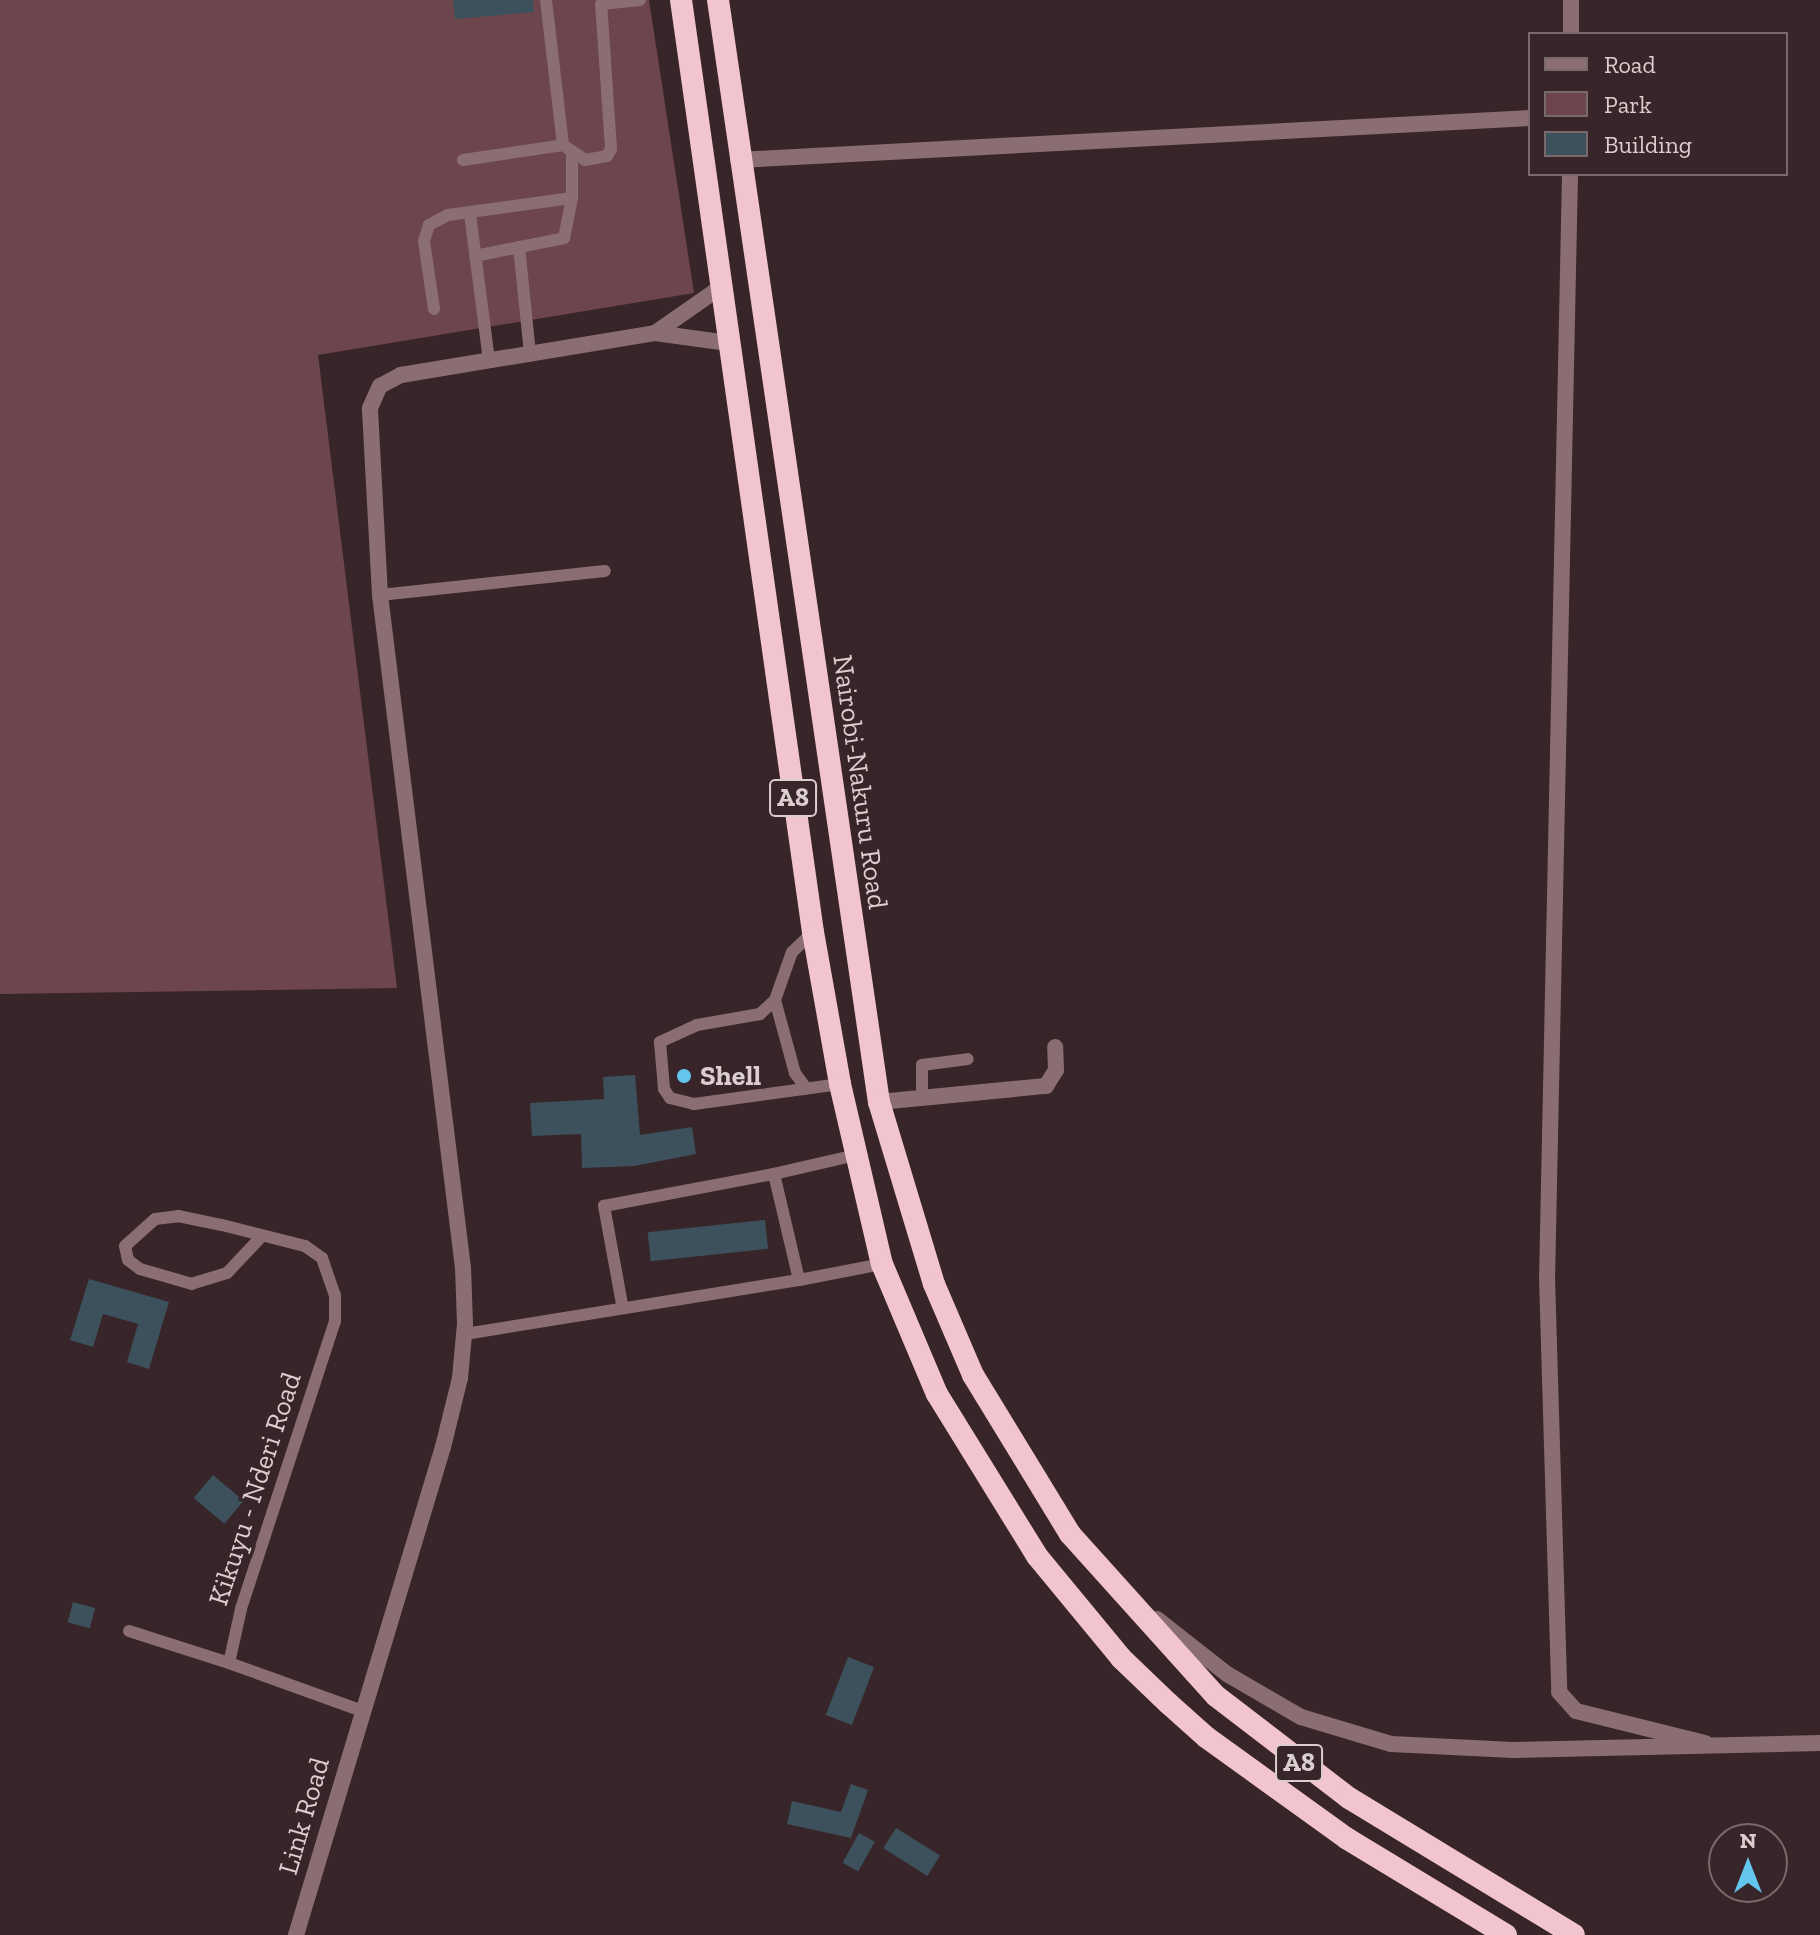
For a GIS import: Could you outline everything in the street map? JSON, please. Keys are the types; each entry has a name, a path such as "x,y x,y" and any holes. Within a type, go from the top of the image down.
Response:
{"highway":[{"name":"A8","path":"681,0 813,932 840,1084 882,1264 937,1394 977,1465 1037,1556 1121,1658 1206,1737 1346,1838 1506,1935"},
{"name":"Nairobi-Nakuru Road","path":"718,0 738,160 879,1102 925,1257 973,1375 1070,1534"},
{"name":"A8","path":"1070,1534 1216,1696 1261,1735 1361,1806 1574,1935"}],"street":[{"path":"1571,0 1571,32"},
{"path":"738,160 1528,118"},
{"path":"1570,176 1547,1277 1559,1692 1576,1711 1705,1743"},
{"path":"655,333 721,287"},
{"path":"489,361 655,333 728,343"},
{"name":"Link Road","path":"296,1935 443,1447 465,1334 463,1268 380,595 370,408 375,392 401,375 489,361"},
{"path":"879,1102 1046,1086 1056,1070 1055,1047"},
{"path":"1070,1534 1153,1615 1227,1674 1322,1727 1391,1744 1513,1750 1705,1743 1820,1743"}],"lane":[{"path":"475,256 564,238 572,198 546,0"},
{"path":"463,160 568,150 598,159 611,149 601,2 640,0"},
{"path":"434,309 425,231 448,215 572,198"},
{"path":"470,214 489,361"},
{"path":"519,247 530,354"},
{"path":"380,595 605,571"},
{"path":"813,932 792,952 775,1000 760,1014 697,1025 660,1042 664,1089 670,1098 694,1104 840,1084"},
{"path":"775,1000 795,1073 806,1088"},
{"path":"922,1098 922,1065 968,1059"},
{"path":"622,1304 604,1206 856,1155"},
{"path":"774,1174 799,1280"},
{"name":"Kikuyu - Nderi Road","path":"229,1663 241,1609 335,1321 335,1295 322,1258 305,1246 262,1236 166,1215 125,1246 128,1260 140,1269 192,1284 227,1273 262,1236"},
{"path":"465,1334 622,1304 799,1280 882,1264"},
{"path":"129,1631 362,1711"}],"green space":[{"path":"0,0 649,0 694,293 318,355 397,988 0,994"}],"building":[{"path":"453,0 533,0 534,12 455,19"},
{"path":"635,1075 640,1135 692,1127 696,1154 634,1166 582,1168 581,1134 532,1136 530,1103 604,1099 603,1077"},
{"path":"765,1220 768,1249 651,1261 648,1232"},
{"path":"89,1279 169,1302 149,1369 127,1362 138,1324 103,1314 93,1347 70,1340"},
{"path":"213,1475 244,1501 224,1524 194,1498"},
{"path":"73,1602 95,1608 90,1628 68,1622"},
{"path":"848,1657 874,1667 852,1725 826,1715"},
{"path":"851,1784 868,1790 851,1838 787,1824 792,1801 841,1812"},
{"path":"896,1828 940,1856 927,1876 883,1848"},
{"path":"859,1833 875,1842 858,1871 843,1863"}],"place":[{"name":"Shell","path":"684,1076"}]}
